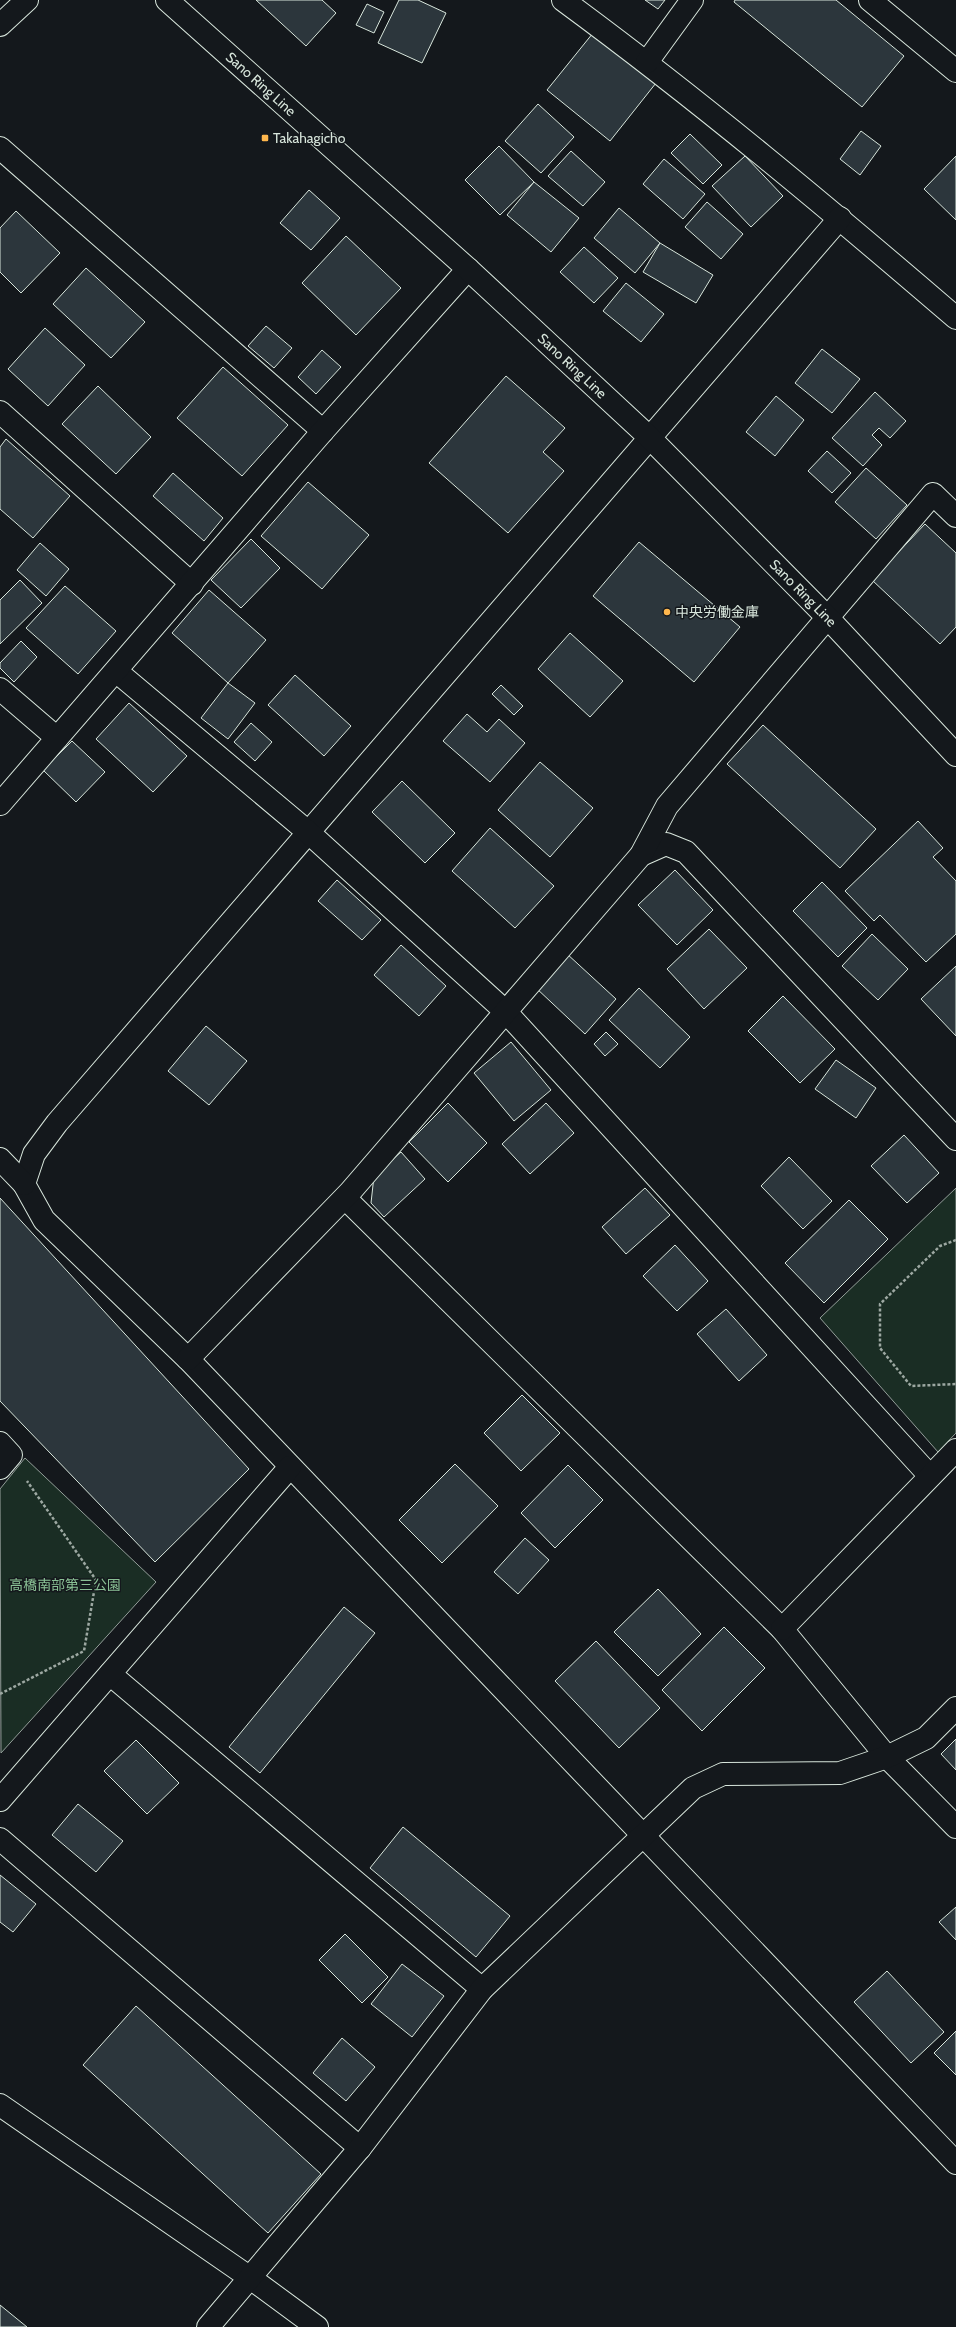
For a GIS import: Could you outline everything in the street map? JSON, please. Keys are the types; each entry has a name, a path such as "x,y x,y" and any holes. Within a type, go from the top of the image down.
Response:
{"street":[{"path":"0,25 27,0"},
{"name":"Sano Ring Line","path":"167,0 468,269 649,437 827,617 956,755"},
{"path":"563,0 647,62 840,218 956,318"},
{"path":"647,62 692,0"},
{"path":"870,0 956,70"},
{"path":"0,148 323,431"},
{"path":"24,1184 34,1154 57,1123 840,218"},
{"path":"0,804 323,431 468,269"},
{"path":"0,412 192,584"},
{"path":"188,1358 345,1198 641,855 667,806 933,494 956,516"},
{"path":"116,671 308,832 505,1011 930,1476"},
{"path":"0,689 58,738"},
{"path":"641,855 666,844 686,852 956,1139"},
{"path":"0,1159 24,1184 44,1220 188,1358 290,1467 956,2163"},
{"path":"345,1198 782,1629 887,1757 956,1827"},
{"path":"0,1443 11,1455 0,1468"},
{"path":"782,1629 956,1450"},
{"path":"0,1800 290,1467"},
{"path":"110,1674 482,1989"},
{"path":"208,2327 360,2148 482,1989 644,1837 693,1788 723,1774 840,1773 887,1757 926,1738 956,1708"},
{"path":"0,1839 360,2148"},
{"path":"0,2105 249,2277 317,2327"}],"path":[{"path":"956,1240 940,1246 880,1304 880,1348 911,1386 956,1384"},
{"path":"0,1694 84,1651 96,1580 25,1479"}],"green space":[{"path":"956,1188 956,1433 938,1452 820,1318"},
{"name":"高橋南部第三公園","path":"25,1458 156,1582 1,1753 0,1489"}],"building":[{"path":"256,0 322,0 336,13 306,46"},
{"path":"399,0 418,0 446,13 422,63 378,43"},
{"path":"645,0 665,0 658,9"},
{"path":"735,0 836,0 904,56 862,107 734,2"},
{"path":"367,4 384,12 374,33 356,25"},
{"path":"593,33 656,83 610,141 547,90"},
{"path":"538,104 574,137 541,173 505,141"},
{"path":"861,131 881,146 860,175 840,159"},
{"path":"690,134 722,165 703,184 671,153"},
{"path":"499,146 534,182 500,215 465,180"},
{"path":"571,151 605,182 583,206 548,176"},
{"path":"745,156 783,196 751,227 712,186"},
{"path":"956,156 956,220 924,189"},
{"path":"664,159 705,194 683,219 643,184"},
{"path":"534,182 579,218 551,252 507,215"},
{"path":"309,190 340,218 311,250 280,223"},
{"path":"707,202 743,234 721,259 685,227"},
{"path":"619,208 660,243 635,273 594,238"},
{"path":"16,211 60,253 21,293 0,272 0,228"},
{"path":"346,236 401,288 356,335 302,283"},
{"path":"660,243 713,275 696,303 643,272"},
{"path":"584,247 618,278 594,303 560,272"},
{"path":"86,268 145,322 111,358 53,304"},
{"path":"626,283 664,314 641,342 603,311"},
{"path":"266,326 292,348 274,368 248,346"},
{"path":"45,328 85,365 48,406 8,369"},
{"path":"822,349 860,379 832,413 795,383"},
{"path":"322,350 341,367 316,394 298,377"},
{"path":"223,367 288,425 242,476 177,418"},
{"path":"506,376 565,428 543,452 564,471 508,533 429,463"},
{"path":"98,386 151,437 116,474 62,424"},
{"path":"875,392 906,421 890,438 879,428 872,435 882,445 863,466 832,438"},
{"path":"776,396 804,420 775,456 746,432"},
{"path":"6,439 70,496 33,538 0,509 0,447"},
{"path":"827,451 851,473 832,493 808,471"},
{"path":"866,468 907,505 876,539 835,502"},
{"path":"173,473 223,518 204,541 153,496"},
{"path":"308,482 369,535 322,589 261,536"},
{"path":"925,524 956,553 956,627 940,644 872,580"},
{"path":"251,539 280,568 241,608 211,580"},
{"name":"中央労働金庫","path":"639,542 740,627 694,682 593,596"},
{"path":"40,543 69,569 46,596 17,570"},
{"path":"20,580 42,603 0,644 0,600"},
{"path":"65,586 116,631 78,674 26,628"},
{"path":"209,590 266,640 228,683 172,633"},
{"path":"570,633 623,681 590,717 538,669"},
{"path":"21,641 37,657 14,682 0,668 0,663"},
{"path":"295,675 351,726 324,756 268,705"},
{"path":"228,683 255,703 228,739 201,718"},
{"path":"501,685 523,706 514,715 492,694"},
{"path":"129,703 187,756 153,792 96,739"},
{"path":"467,714 487,732 499,719 525,743 490,782 443,741"},
{"path":"251,723 272,742 255,761 234,742"},
{"path":"763,725 876,829 840,868 727,764"},
{"path":"72,741 105,772 76,802 43,770"},
{"path":"540,762 593,808 550,857 498,810"},
{"path":"402,781 455,833 425,863 372,812"},
{"path":"918,821 943,848 933,857 956,881 956,934 926,962 880,915 874,921 845,891"},
{"path":"490,828 554,886 515,928 452,871"},
{"path":"675,870 713,910 677,945 638,905"},
{"path":"337,880 381,920 362,940 318,901"},
{"path":"822,882 867,928 838,957 793,911"},
{"path":"709,929 747,968 704,1009 667,969"},
{"path":"872,934 908,969 878,1000 842,966"},
{"path":"401,945 446,986 419,1016 374,975"},
{"path":"566,953 616,999 585,1034 535,987"},
{"path":"956,966 956,1036 921,999"},
{"path":"639,988 690,1037 660,1068 609,1020"},
{"path":"783,996 835,1049 800,1083 748,1031"},
{"path":"206,1026 247,1061 209,1105 168,1071"},
{"path":"606,1032 618,1044 605,1056 594,1044"},
{"path":"511,1042 551,1090 514,1121 474,1073"},
{"path":"836,1060 876,1088 856,1118 815,1089"},
{"path":"448,1103 487,1143 448,1182 409,1142"},
{"path":"546,1103 574,1133 530,1174 502,1144"},
{"path":"904,1135 939,1173 907,1203 871,1166"},
{"path":"401,1152 425,1179 384,1217 371,1203 374,1176"},
{"path":"789,1157 832,1201 803,1229 761,1186"},
{"path":"645,1188 670,1215 626,1254 602,1227"},
{"path":"0,1198 249,1469 155,1562 0,1401"},
{"path":"849,1200 888,1239 824,1303 785,1263"},
{"path":"675,1245 708,1281 677,1311 643,1276"},
{"path":"726,1309 767,1355 739,1381 697,1334"},
{"path":"522,1395 560,1433 521,1471 484,1433"},
{"path":"455,1464 498,1506 442,1563 399,1520"},
{"path":"568,1465 603,1500 555,1548 521,1513"},
{"path":"525,1538 549,1560 518,1594 494,1572"},
{"path":"658,1589 701,1634 658,1676 614,1632"},
{"path":"344,1607 375,1633 260,1773 229,1747"},
{"path":"724,1627 765,1668 702,1731 662,1690"},
{"path":"596,1641 660,1708 619,1748 555,1681"},
{"path":"956,1739 956,1770 941,1754"},
{"path":"136,1740 179,1783 147,1814 104,1771"},
{"path":"78,1804 123,1841 96,1872 52,1835"},
{"path":"403,1827 510,1916 476,1957 370,1868"},
{"path":"0,1875 36,1904 13,1932 0,1922"},
{"path":"956,1907 956,1940 939,1922"},
{"path":"345,1934 388,1977 362,2003 319,1960"},
{"path":"402,1964 444,1996 412,2037 371,2004"},
{"path":"887,1971 944,2032 911,2063 854,2002"},
{"path":"136,2006 321,2174 268,2233 83,2065"},
{"path":"956,2031 956,2075 934,2053"},
{"path":"342,2038 375,2067 346,2101 313,2073"},
{"path":"0,2305 27,2327 0,2327"}],"place":[{"name":"Takahagicho","path":"265,138"},
{"name":"中央労働金庫","path":"667,612"}]}
